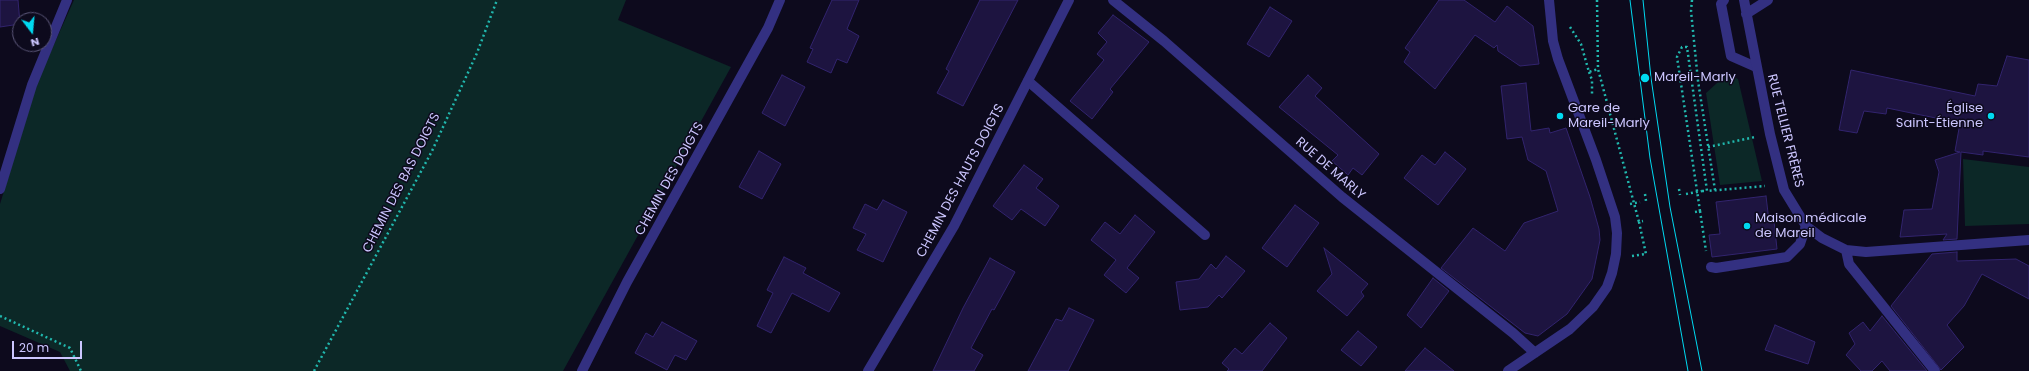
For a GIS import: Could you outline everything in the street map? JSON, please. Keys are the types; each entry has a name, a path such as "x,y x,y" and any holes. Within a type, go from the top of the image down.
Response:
{"street":[{"path":"0,189 32,85 67,0"},
{"name":"CHEMIN DES DOIGTS","path":"582,371 627,282 765,34 780,0"},
{"name":"CHEMIN DES HAUTS DOIGTS","path":"868,371 954,226 1069,0"},
{"name":"RUE DE MARLY","path":"1113,0 1164,41 1342,197 1513,333 1535,353"},
{"path":"1508,371 1570,329 1600,298 1612,273 1616,254 1617,233 1614,217 1596,160 1558,60 1553,41 1549,0"},
{"path":"1724,0 1720,4 1731,56 1756,67"},
{"name":"RUE TELLIER FRÈRES","path":"1744,0 1770,134 1784,190 1806,226 1822,238 1846,250 1866,252 2029,240"},
{"path":"1746,14 1768,0"},
{"path":"1028,80 1205,234"},
{"path":"1711,267 1716,268 1787,258 1800,244 1806,226"},
{"path":"1846,250 1849,264 1935,371"}],"path":[{"name":"CHEMIN DES BAS DOIGTS","path":"314,371 432,151 477,54 496,0"},
{"path":"1598,0 1598,69 1641,222 1646,251"},
{"path":"1692,0 1691,12 1698,81 1715,190"},
{"path":"1570,27 1581,44 1592,80 1592,95"},
{"path":"1707,191 1687,47 1682,47 1677,57 1708,263 1711,267"},
{"path":"1589,72 1598,69"},
{"path":"1708,147 1770,134"},
{"path":"1686,194 1770,185 1784,190"},
{"path":"1679,189 1680,195"},
{"path":"1645,194 1646,201"},
{"path":"1630,204 1640,202"},
{"path":"1695,212 1700,211"},
{"path":"0,316 70,348 81,371"}],"green space":[{"path":"74,0 626,0 618,20 731,67 563,371 70,371 60,352 0,326 0,204 38,80 51,52 52,52 52,49"},
{"path":"1727,74 1738,79 1762,181 1720,185 1706,93"},
{"path":"1963,159 2029,167 2029,224 1965,226"}],"building":[{"path":"0,0 18,0 19,12 12,12 12,25 0,27"},
{"path":"832,0 859,0 847,29 859,36 847,63 837,59 831,73 807,62 813,49 810,48"},
{"path":"980,0 1018,0 963,106 937,93 949,71 946,69"},
{"path":"1439,0 1464,0 1495,22 1507,6 1533,26 1539,64 1520,66 1498,51 1497,45 1494,48 1475,35 1435,89 1404,62 1410,52 1405,48"},
{"path":"1270,7 1292,21 1269,57 1247,44"},
{"path":"1113,15 1149,42 1110,89 1113,92 1092,119 1070,101 1104,60 1097,54 1107,42 1098,33"},
{"path":"2007,56 2029,60 2029,157 1983,151 1983,155 1961,152 1957,239 1943,240 1947,234 1900,237 1904,210 1932,209 1939,172 1935,160 1960,152 1955,151 1960,123 1887,108 1886,114 1864,111 1857,133 1839,130 1851,70 1975,96 1978,84 1997,86"},
{"path":"782,75 805,87 785,126 762,113"},
{"path":"1308,75 1322,88 1315,96 1379,154 1362,175 1353,168 1348,175 1332,161 1338,155 1279,107"},
{"path":"1526,83 1531,131 1549,128 1550,133 1566,128 1590,197 1599,229 1600,240 1592,279 1567,314 1538,336 1525,333 1441,268 1473,228 1505,251 1524,223 1558,211 1546,171 1528,160 1522,137 1507,139 1501,86"},
{"path":"759,151 781,164 762,199 739,187"},
{"path":"1445,152 1466,169 1438,205 1404,178 1422,155 1435,165"},
{"path":"1024,165 1043,179 1036,188 1059,206 1045,226 1021,209 1012,220 993,206"},
{"name":"Maison médicale de Mareil","path":"1766,196 1769,221 1774,221 1777,249 1712,257 1709,235 1720,234 1716,202"},
{"path":"883,200 907,212 883,262 857,250 866,234 853,228 865,204 877,210"},
{"path":"1295,205 1319,223 1287,267 1262,248"},
{"path":"1135,215 1155,232 1127,268 1139,278 1126,293 1104,275 1116,260 1091,240 1105,222 1120,234"},
{"path":"1324,248 1368,284 1361,292 1364,296 1347,316 1317,291 1332,274"},
{"path":"1957,252 1957,261 2016,259 2029,266 2029,299 1982,274 1964,306 1947,325 1964,347 1941,370 1891,306 1932,254"},
{"path":"1226,256 1245,271 1222,298 1219,295 1208,307 1180,310 1176,282 1199,279 1211,264 1216,269"},
{"path":"784,257 806,268 803,273 840,293 829,312 792,293 771,333 757,326 773,293 767,290"},
{"path":"990,258 1015,272 994,310 992,309 971,348 983,355 974,371 933,371 963,308"},
{"path":"1433,278 1449,291 1421,328 1407,315"},
{"path":"1069,308 1094,320 1068,371 1028,371 1056,319 1062,321"},
{"path":"1882,316 1927,371 1890,371 1882,361 1872,371 1861,371 1846,355 1855,344 1849,333 1863,322 1870,331"},
{"path":"662,322 697,341 686,360 675,355 667,370 635,353 646,333 653,337"},
{"path":"1270,323 1287,338 1262,371 1227,371 1229,369 1222,363 1235,348 1242,354"},
{"path":"1775,325 1815,342 1808,364 1765,350"},
{"path":"1358,331 1377,347 1361,366 1341,350"},
{"path":"1425,348 1454,371 1405,371"}],"tram line":[{"path":"1630,0 1650,158 1688,371"},
{"path":"1643,0 1651,78 1670,207 1702,371"}],"place":[{"name":"Mareil-Marly","path":"1645,78"},
{"name":"Gare de Mareil-Marly","path":"1560,116"},
{"name":"Église Saint-Étienne","path":"1991,116"},
{"name":"Maison médicale de Mareil","path":"1747,226"}]}
